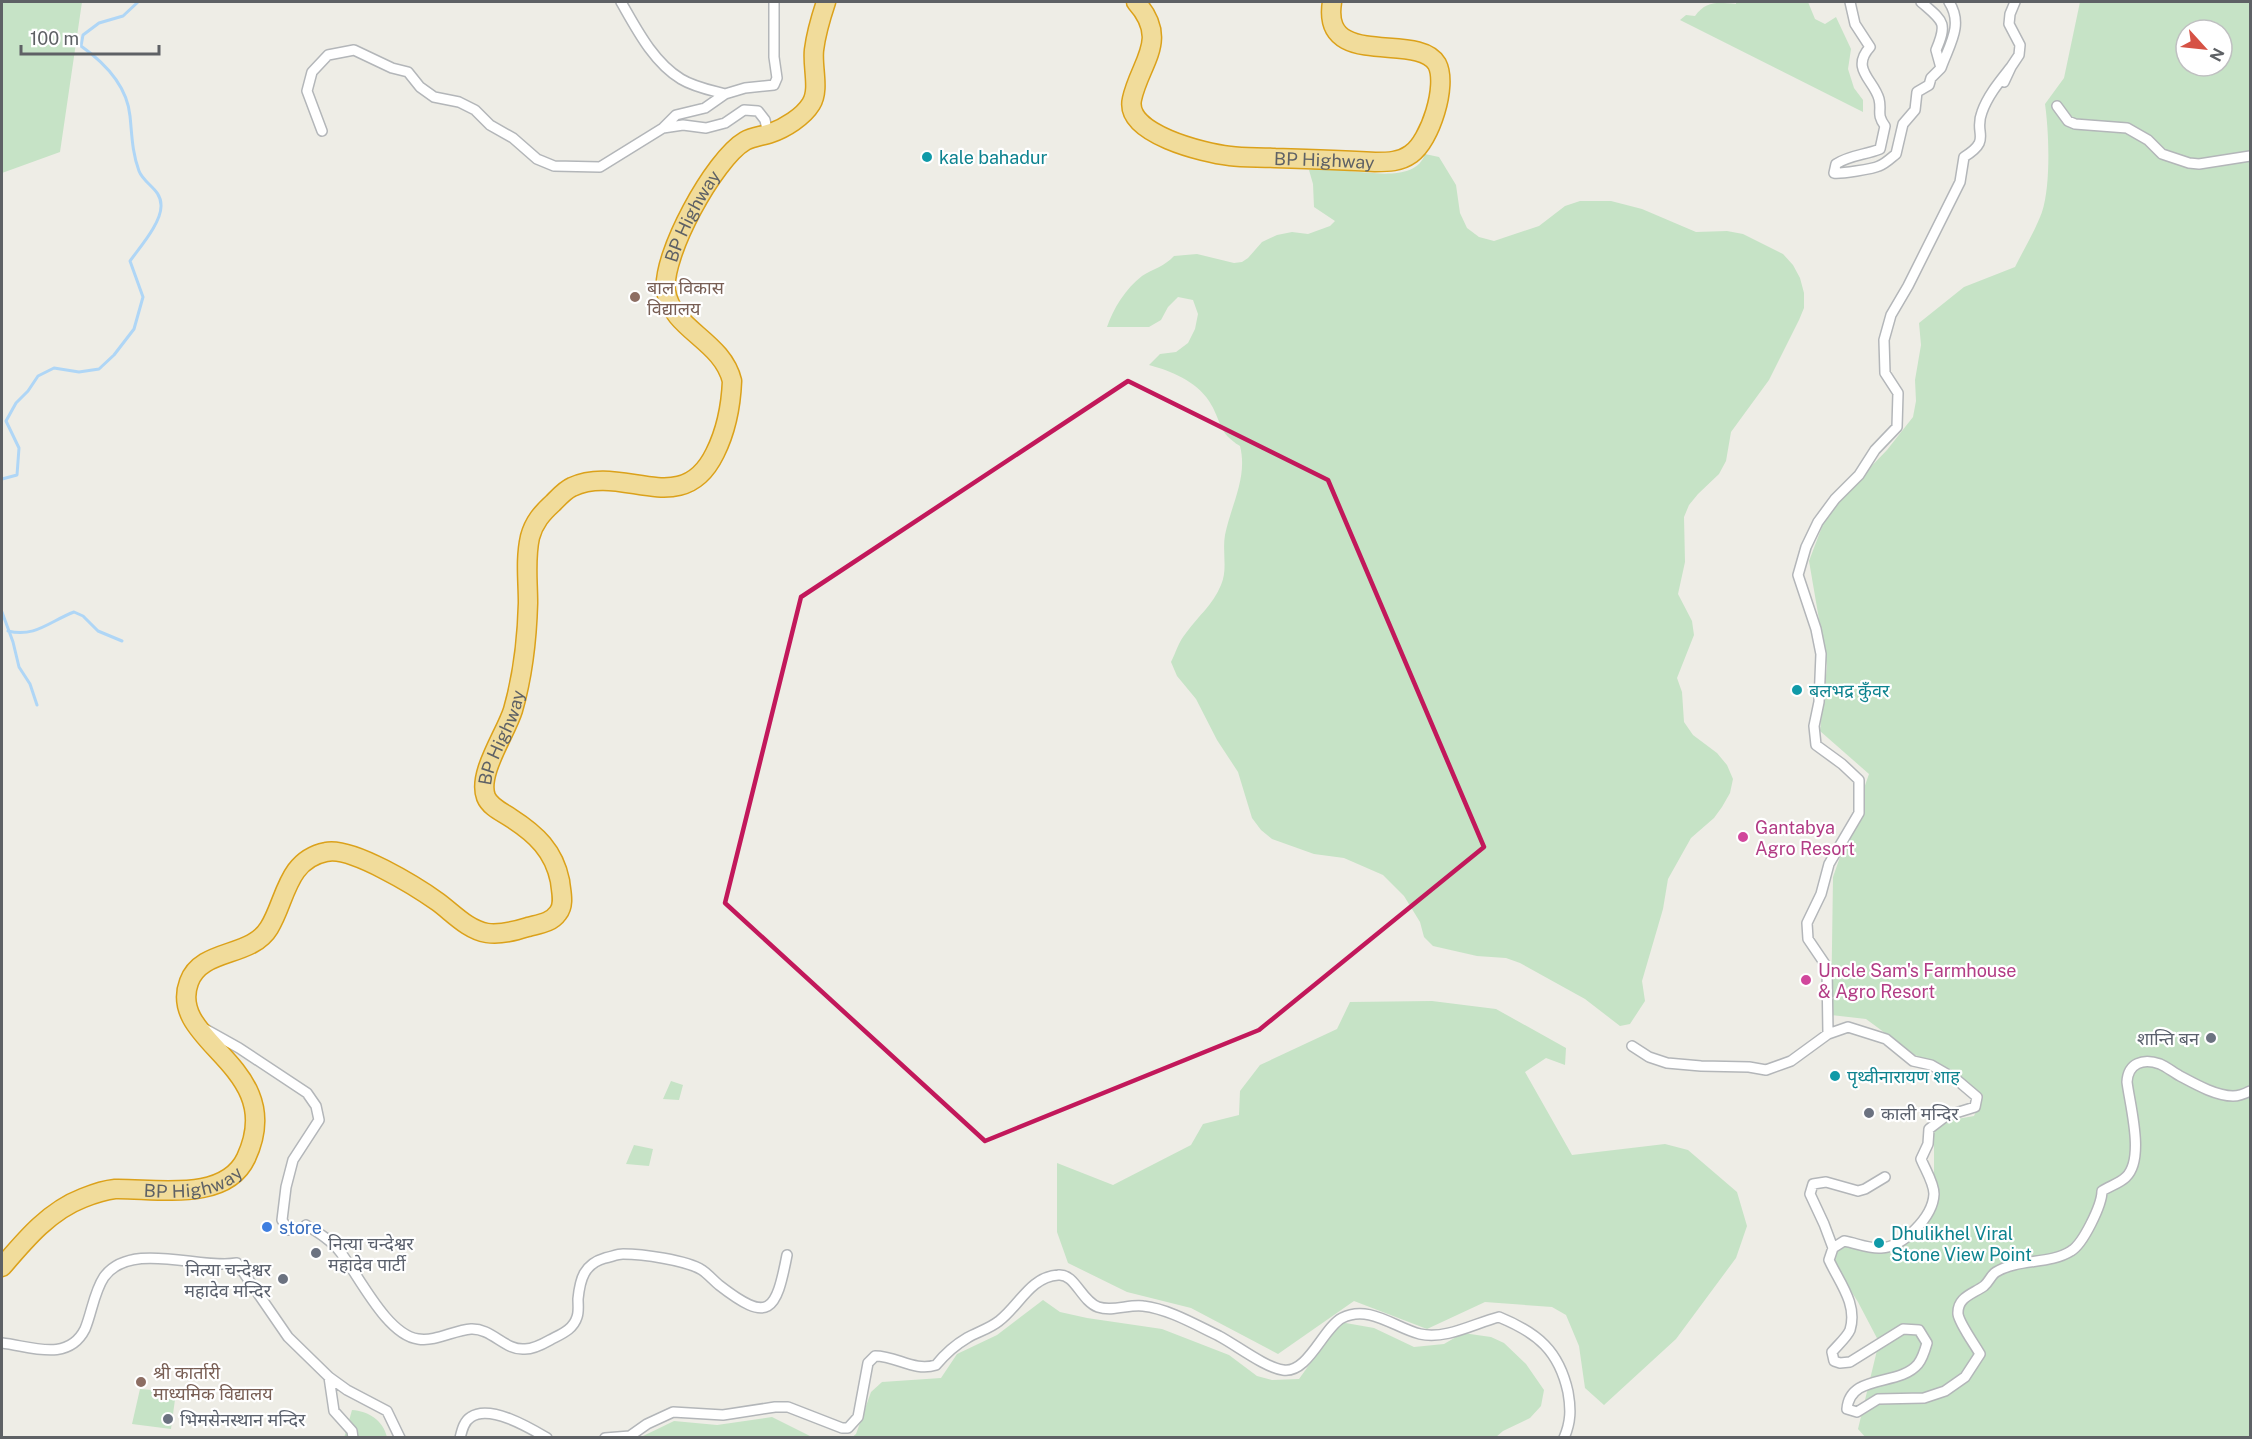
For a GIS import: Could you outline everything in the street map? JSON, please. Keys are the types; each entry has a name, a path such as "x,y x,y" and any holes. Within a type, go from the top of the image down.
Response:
{"highway":[{"name":"BP Highway","path":"2,1267 43,1223 68,1204 115,1189 165,1191 198,1189 228,1178 243,1164 257,1123 250,1090 195,1023 186,1005 189,980 204,963 256,942 271,925 290,877 302,865 321,852 341,852 404,879 469,926 486,933 514,931 547,922 560,911 563,901 559,876 552,855 533,833 489,802 484,787 488,768 512,713 527,645 527,560 530,537 535,523 544,511 572,487 587,483 621,482 675,487 696,480 709,466 718,447 728,414 731,391 730,373 715,350 677,317 666,292 665,275 681,231 718,165 745,141 768,134 795,120 813,102 814,49 826,2"},
{"name":"BP Highway","path":"1136,2 1149,23 1152,39 1148,60 1133,95 1131,107 1141,123 1151,132 1195,148 1230,156 1376,162 1402,159 1412,154 1420,146 1432,122 1439,79 1437,65 1431,58 1414,50 1360,46 1347,40 1337,30 1332,16 1332,2"}],"street":[{"path":"621,2 636,29 656,57 679,78 700,88 725,94"},
{"path":"322,131 307,91 312,72 328,55 354,50 392,68 408,72 420,87 434,97 459,102 476,110 489,125 513,138 537,159 554,166 600,167 663,128 676,115 705,108 725,94 746,88 774,86 777,78 774,57 774,2"},
{"path":"774,57 778,37 779,2"},
{"path":"1850,2 1855,24 1870,47 1862,61 1863,72 1878,96 1879,119 1885,126 1880,149 1847,158 1836,164 1834,173 1847,174 1853,170 1878,166 1896,154 1903,124 1915,110 1917,92 1929,85 1931,78 1941,68 1957,25 1957,17 1950,2"},
{"path":"1921,2 1938,17 1943,25 1943,34 1936,50 1941,68"},
{"path":"1828,1034 1827,967 1808,939 1807,923 1821,894 1829,864 1858,813 1859,780 1816,745 1814,726 1819,702 1821,654 1816,629 1798,575 1806,547 1818,522 1835,499 1858,475 1875,450 1897,427 1898,393 1885,374 1884,340 1891,315 1960,182 1964,158 1976,150 1980,143 1979,118 1989,95 2019,55 2019,45 2009,24 2015,2"},
{"path":"2004,82 2011,67"},
{"path":"2057,106 2068,121 2075,124 2127,128 2148,140 2162,154 2189,163 2199,164 2250,156"},
{"path":"663,128 683,125 706,128 725,123 744,110 751,110 758,111 765,120 768,134"},
{"path":"195,1023 239,1048 307,1093 316,1106 319,1120 293,1161 286,1187 282,1220 288,1230"},
{"path":"1632,1046 1649,1057 1667,1063 1749,1066 1766,1070 1791,1061 1828,1034 1848,1027 1886,1039 1913,1061 1931,1065 1957,1080 1977,1097 1975,1107 1946,1116 1929,1129 1928,1144 1921,1159 1934,1197 1923,1220 1911,1234 1895,1245 1883,1248 1844,1241 1833,1248"},
{"path":"1885,1177 1858,1191 1826,1182 1813,1184 1810,1194 1833,1248 1829,1260 1850,1300 1852,1314 1849,1332 1832,1352 1834,1361 1850,1362 1903,1329 1919,1330 1927,1343 1918,1364 1905,1374 1856,1388 1849,1397 1847,1409 1857,1412 1878,1399 1924,1398 1945,1391 1965,1377 1980,1354 1958,1316 1959,1305 1967,1295 1985,1285 1994,1273 2009,1267 2054,1258 2072,1251 2080,1242 2102,1201 2103,1191 2125,1179 2134,1166 2136,1149 2127,1082 2128,1071 2134,1064 2147,1062 2160,1064 2210,1090 2233,1096 2250,1091"},
{"path":"306,1225 324,1236 341,1253 380,1310 395,1326 411,1337 419,1340 471,1329 483,1330 508,1346 527,1350 565,1333 577,1319 582,1277 590,1265 598,1260 621,1254 661,1257 682,1263 701,1269 721,1286 754,1308 763,1308 771,1305 775,1299 784,1274 787,1255"},
{"path":"2,1343 48,1350 70,1346 81,1336 106,1274 125,1262 154,1259 217,1265 237,1263 288,1337 329,1377 347,1390 387,1411 400,1437"},
{"path":"605,1437 636,1434 647,1424 673,1412 723,1415 775,1407 788,1407 842,1428 848,1428 858,1417 868,1363 875,1356 919,1368 936,1365 947,1352 967,1338 997,1323 1011,1311 1032,1286 1044,1277 1060,1274 1072,1281 1090,1304 1102,1308 1143,1305 1165,1311 1220,1336 1284,1371 1299,1366 1342,1318 1359,1314 1372,1316 1394,1322 1419,1334 1434,1335 1499,1317 1531,1334 1556,1358 1564,1372 1571,1410 1570,1423 1564,1437"},
{"path":"329,1377 334,1411 352,1431 353,1437"},
{"path":"460,1437 467,1420 472,1415 483,1413 502,1416 547,1437"}],"highlighted area":[{"path":"1128,381 1328,480 1484,847 1259,1030 985,1141 725,903 801,597"}],"green space":[{"path":"2,2 82,2 60,152 2,173"},
{"path":"1736,2 1808,2 1815,19 1825,24 1836,17 1851,49 1848,69 1854,88 1863,100 1863,112 1680,20 1686,15 1695,16 1708,5 1736,4"},
{"path":"2080,2 2250,2 2250,1437 1866,1438 1858,1429 1879,1342 1858,1302 1833,1263 1834,1250 1848,1245 1854,1248 1897,1252 1922,1226 1938,1194 1934,1174 1934,1123 1974,1116 1983,1095 1915,1055 1866,1019 1831,1015 1833,877 1869,774 1820,731 1827,666 1809,561 1828,511 1887,450 1913,417 1916,401 1915,380 1921,345 1919,323 1964,287 2015,267 2033,233 2042,212 2047,188 2045,104 2064,78"},
{"path":"1425,154 1439,157 1456,185 1460,213 1467,228 1479,237 1494,241 1539,226 1565,206 1580,201 1611,201 1642,209 1696,232 1727,231 1743,234 1783,254 1793,265 1800,278 1804,293 1804,308 1769,380 1731,432 1726,461 1719,474 1689,505 1684,517 1685,562 1678,594 1692,621 1694,635 1677,678 1682,692 1684,722 1693,735 1717,753 1727,765 1733,779 1730,793 1722,807 1714,818 1691,838 1668,879 1663,909 1642,981 1645,1001 1630,1024 1620,1026 1585,999 1520,963 1506,958 1477,956 1433,946 1424,937 1420,922 1404,896 1383,875 1344,858 1314,854 1272,839 1252,818 1238,772 1217,740 1196,699 1177,676 1171,662 1181,640 1214,599 1223,579 1225,535 1238,491 1242,457 1240,446 1227,436 1204,394 1190,382 1166,370 1149,365 1160,354 1176,352 1188,343 1195,329 1198,314 1193,300 1178,297 1168,307 1161,320 1149,327 1107,327 1113,313 1125,293 1136,281 1174,256 1197,254 1234,263 1242,262 1262,242 1277,235 1292,232 1308,234 1330,226 1335,221 1314,207 1313,184 1309,170 1373,173 1406,171 1418,165"},
{"path":"1432,1001 1496,1009 1566,1048 1565,1065 1546,1058 1525,1072 1572,1155 1665,1144 1688,1150 1737,1192 1747,1226 1736,1258 1676,1339 1604,1405 1585,1388 1579,1346 1566,1315 1552,1307 1485,1302 1427,1329 1354,1301 1278,1354 1191,1308 1127,1292 1068,1263 1057,1232 1057,1163 1113,1185 1191,1145 1203,1124 1239,1115 1240,1091 1260,1065 1337,1029 1350,1002"},
{"path":"671,1081 683,1085 679,1100 663,1099"},
{"path":"634,1145 653,1149 649,1166 626,1164"},
{"path":"1043,1300 1060,1312 1162,1329 1229,1355 1257,1376 1272,1380 1299,1379 1340,1322 1374,1328 1414,1347 1444,1344 1463,1333 1491,1337 1504,1343 1526,1364 1544,1390 1541,1406 1530,1418 1503,1431 1496,1437 851,1438 856,1434 871,1392 882,1382 941,1378 957,1354 997,1335"},
{"path":"140,1389 176,1392 171,1429 132,1424"},
{"path":"352,1410 364,1412 378,1421 387,1437 344,1438"},
{"path":"772,1417 812,1437 641,1437 674,1421 717,1425"}],"waterway":[{"path":"2,479 17,475 19,448 6,421 16,403 38,376 54,368 79,372 99,369 114,355 134,329 143,297 130,261 158,219 160,199 139,171 128,105 120,85 106,67 81,46 83,35 99,23 123,16 138,2"},
{"path":"2,612 19,667 30,684 37,705"},
{"path":"8,631 18,633 42,628 74,612 83,616 98,631 122,641"}],"place":[{"name":"kale bahadur","path":"927,157"},
{"name":"बाल विकास विद्यालय","path":"635,297"},
{"name":"बलभद्र कुँवर","path":"1797,690"},
{"name":"Gantabya Agro Resort","path":"1743,837"},
{"name":"Uncle Sam's Farmhouse & Agro Resort","path":"1806,980"},
{"name":"शान्ति बन","path":"2211,1038"},
{"name":"पृथ्वीनारायण शाह","path":"1835,1076"},
{"name":"काली मन्दिर","path":"1869,1113"},
{"name":"store","path":"267,1227"},
{"name":"Dhulikhel Viral Stone View Point","path":"1879,1243"},
{"name":"नित्या चन्देश्वर महादेव पार्टी","path":"316,1253"},
{"name":"नित्या चन्देश्वर महादेव मन्दिर","path":"283,1279"},
{"name":"श्री कार्तारी माध्यमिक विद्यालय","path":"141,1382"},
{"name":"भिमसेनस्थान मन्दिर","path":"168,1419"}]}
